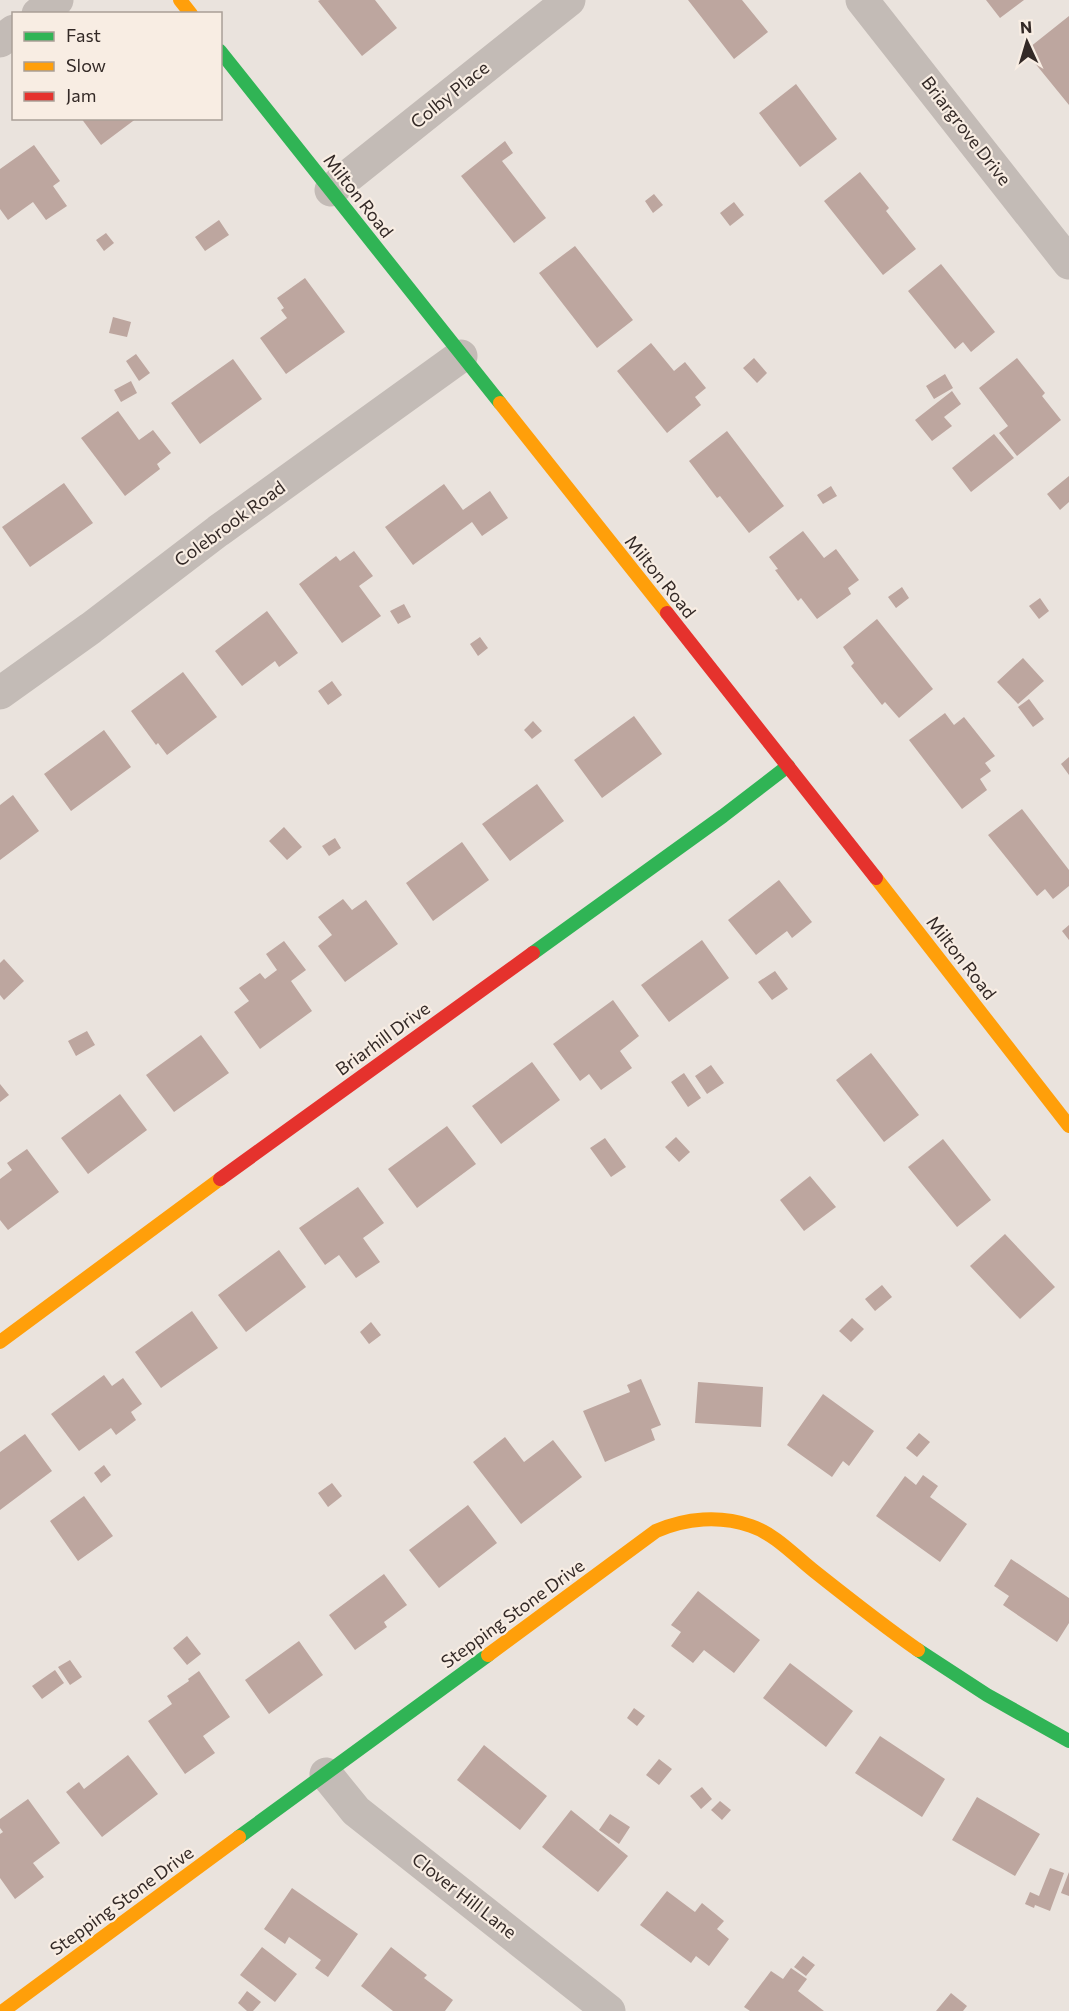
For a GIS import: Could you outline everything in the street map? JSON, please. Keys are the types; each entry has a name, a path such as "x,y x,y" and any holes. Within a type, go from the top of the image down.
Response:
{"street":[{"path":"41,12 57,0"},
{"path":"180,0 189,12"},
{"name":"Colby Place","path":"331,190 569,0"},
{"name":"Briargrove Drive","path":"862,0 1069,263"},
{"name":"Milton Road","path":"222,54 788,766 1069,1126"},
{"name":"Colebrook Road","path":"0,693 91,628 218,531 461,356"},
{"name":"Briarhill Drive","path":"0,1342 166,1218 723,816 788,766"},
{"name":"Stepping Stone Drive","path":"3,2011 656,1531 686,1520 730,1521 750,1525 772,1537 860,1607 961,1680 1031,1722 1069,1741"},
{"name":"Clover Hill Lane","path":"326,1774 356,1811 609,2011"}],"building":[{"path":"375,0 397,28 362,56 318,1"},
{"path":"688,0 742,0 768,32 734,59"},
{"path":"986,0 1024,0 1000,18"},
{"path":"1069,16 1069,105 1025,51"},
{"path":"796,84 837,139 800,167 759,113"},
{"path":"82,120 134,120 101,145"},
{"path":"505,141 513,153 502,161 546,218 514,243 461,176"},
{"path":"34,145 60,181 53,186 67,206 46,220 33,202 8,220 0,209 0,169"},
{"path":"860,172 889,208 886,211 916,249 883,275 824,201"},
{"path":"654,194 663,205 653,213 645,201"},
{"path":"734,202 744,215 730,226 720,213"},
{"path":"219,220 229,235 205,251 195,237"},
{"path":"106,233 114,243 104,251 96,240"},
{"path":"575,246 633,320 597,348 539,273"},
{"path":"941,264 995,332 971,352 963,342 955,349 908,291"},
{"path":"305,278 345,332 286,374 260,338 287,318 277,298"},
{"path":"113,317 131,322 127,337 109,333"},
{"path":"651,343 674,371 685,362 706,388 695,397 701,405 667,433 617,371"},
{"path":"136,354 150,373 139,381 126,361"},
{"path":"754,358 767,373 757,383 743,368"},
{"path":"1017,358 1045,393 1042,396 1061,420 1017,456 999,433 1008,426 979,388"},
{"path":"233,359 262,399 200,444 171,403"},
{"path":"945,374 953,388 934,399 926,386"},
{"path":"131,381 137,393 121,402 114,390"},
{"path":"952,391 961,404 944,417 952,426 932,441 915,420"},
{"path":"118,411 139,440 153,430 171,453 157,464 160,469 125,496 81,438"},
{"path":"727,431 784,506 749,533 720,496 717,498 689,461"},
{"path":"994,434 1014,458 971,492 952,468"},
{"path":"1069,476 1069,502 1060,510 1047,494"},
{"path":"64,483 93,523 30,567 2,527"},
{"path":"444,484 463,510 490,491 508,518 482,536 472,522 413,565 385,527"},
{"path":"831,486 837,496 823,504 817,495"},
{"path":"803,531 824,558 836,549 859,580 848,588 851,594 817,619 801,598 798,601 775,570 778,569 769,557"},
{"path":"354,551 373,576 359,586 381,616 342,643 299,584 336,556 340,561"},
{"path":"902,587 909,598 896,608 888,597"},
{"path":"1040,598 1049,611 1039,619 1029,606"},
{"path":"404,604 411,617 398,624 390,611"},
{"path":"267,611 298,653 279,667 275,661 242,686 215,651"},
{"path":"877,619 933,689 899,718 885,702 882,705 851,666 854,663 843,647"},
{"path":"480,637 488,648 478,656 470,644"},
{"path":"1023,658 1044,681 1018,704 997,682"},
{"path":"183,672 217,717 167,755 158,743 156,745 131,711"},
{"path":"332,681 342,695 328,705 318,691"},
{"path":"1029,699 1044,719 1033,727 1018,707"},
{"path":"945,713 954,725 964,717 995,756 985,763 991,771 980,779 987,790 962,809 909,740"},
{"path":"634,716 662,754 602,798 574,760"},
{"path":"533,721 542,731 532,739 524,730"},
{"path":"104,730 131,767 71,811 44,774"},
{"path":"1069,757 1069,775 1061,764"},
{"path":"537,784 564,821 510,861 482,824"},
{"path":"13,795 39,831 0,860 0,805"},
{"path":"1022,809 1069,870 1069,886 1053,899 1045,889 1037,896 988,835"},
{"path":"284,827 302,847 287,860 269,841"},
{"path":"335,838 341,848 329,856 322,846"},
{"path":"462,842 489,880 433,921 406,883"},
{"path":"779,880 812,922 792,938 787,931 756,955 728,920"},
{"path":"343,899 352,910 366,900 398,944 345,982 318,946 332,935 318,917"},
{"path":"1069,925 1069,940 1062,931"},
{"path":"702,940 729,978 669,1022 641,985"},
{"path":"284,941 306,970 291,981 312,1011 260,1049 234,1012 249,1001 239,988 260,973 265,979 277,970 266,954"},
{"path":"4,959 24,981 4,1000 0,995 0,963"},
{"path":"775,971 788,989 772,1000 758,982"},
{"path":"613,1000 639,1036 620,1051 632,1068 601,1090 589,1074 580,1081 553,1044"},
{"path":"87,1031 95,1045 76,1056 68,1041"},
{"path":"201,1035 229,1073 174,1112 146,1075"},
{"path":"871,1053 919,1115 884,1142 836,1080"},
{"path":"532,1062 560,1100 501,1144 472,1106"},
{"path":"711,1065 724,1083 707,1094 695,1076"},
{"path":"684,1073 701,1098 688,1107 671,1082"},
{"path":"0,1084 9,1095 0,1102"},
{"path":"120,1094 147,1130 88,1174 61,1138"},
{"path":"447,1126 476,1164 417,1208 388,1169"},
{"path":"676,1137 690,1152 679,1162 665,1147"},
{"path":"605,1138 626,1167 611,1177 590,1148"},
{"path":"943,1139 991,1200 957,1227 908,1167"},
{"path":"27,1149 59,1192 8,1230 0,1220 0,1179 12,1170 7,1163"},
{"path":"810,1176 836,1207 804,1231 780,1200"},
{"path":"358,1187 384,1223 363,1238 380,1262 356,1278 339,1255 325,1265 299,1228"},
{"path":"1005,1234 1055,1287 1020,1319 970,1266"},
{"path":"279,1250 306,1287 246,1332 218,1295"},
{"path":"882,1285 892,1297 875,1311 865,1299"},
{"path":"192,1311 218,1348 161,1388 135,1352"},
{"path":"852,1318 864,1329 851,1342 839,1331"},
{"path":"371,1322 381,1335 369,1344 360,1332"},
{"path":"104,1375 112,1386 123,1378 142,1404 131,1412 136,1420 116,1435 111,1428 79,1451 51,1414"},
{"path":"641,1379 661,1425 651,1429 655,1440 605,1462 583,1411 630,1392 627,1385"},
{"path":"698,1382 763,1387 761,1427 695,1423"},
{"path":"823,1394 874,1431 849,1466 843,1461 832,1477 787,1445"},
{"path":"919,1433 930,1442 917,1457 906,1448"},
{"path":"25,1434 52,1471 0,1510 0,1452"},
{"path":"505,1437 524,1462 553,1440 582,1477 521,1524 473,1462"},
{"path":"104,1465 111,1475 101,1483 94,1473"},
{"path":"923,1475 938,1486 930,1497 967,1524 940,1562 876,1516 905,1476 916,1485"},
{"path":"332,1483 342,1496 328,1507 318,1493"},
{"path":"84,1496 113,1536 78,1561 50,1521"},
{"path":"468,1505 497,1543 439,1588 409,1550"},
{"path":"1011,1559 1069,1598 1069,1623 1057,1642 1003,1605 1009,1596 994,1586"},
{"path":"384,1574 407,1605 384,1622 387,1627 355,1650 329,1615"},
{"path":"698,1591 760,1640 734,1673 704,1650 693,1663 671,1646 681,1632 671,1625"},
{"path":"187,1636 201,1654 187,1665 173,1648"},
{"path":"299,1641 323,1675 269,1714 245,1680"},
{"path":"70,1660 82,1677 70,1685 58,1667"},
{"path":"790,1663 853,1711 826,1747 763,1698"},
{"path":"55,1670 64,1683 42,1699 32,1686"},
{"path":"199,1671 230,1717 203,1736 215,1753 185,1774 148,1721 172,1704 167,1696"},
{"path":"634,1708 645,1716 637,1726 627,1718"},
{"path":"880,1736 945,1779 922,1817 855,1773"},
{"path":"484,1745 547,1796 520,1830 457,1780"},
{"path":"128,1755 158,1794 102,1837 66,1792 79,1782 84,1789"},
{"path":"659,1759 672,1769 659,1785 646,1775"},
{"path":"702,1787 712,1799 701,1809 690,1796"},
{"path":"977,1797 1040,1834 1015,1876 952,1840"},
{"path":"28,1799 60,1843 33,1863 44,1877 15,1899 0,1878 0,1834 3,1832 0,1828 0,1819"},
{"path":"720,1801 731,1810 722,1820 711,1810"},
{"path":"571,1810 628,1856 598,1892 542,1847"},
{"path":"610,1814 630,1827 619,1844 599,1830"},
{"path":"1050,1868 1064,1873 1050,1911 1025,1904 1030,1892 1039,1896"},
{"path":"1069,1872 1069,1896 1061,1893"},
{"path":"292,1888 358,1934 328,1977 315,1968 321,1960 289,1937 285,1944 264,1929"},
{"path":"667,1891 695,1912 702,1903 724,1921 717,1929 729,1939 709,1966 696,1956 691,1963 640,1925"},
{"path":"262,1947 297,1974 275,2002 240,1975"},
{"path":"391,1947 427,1975 424,1978 453,2000 445,2011 393,2011 361,1986"},
{"path":"803,1956 815,1965 806,1976 794,1967"},
{"path":"791,1968 807,1979 798,1991 824,2011 750,2011 744,2007 771,1971 783,1979"},
{"path":"247,1991 261,2002 253,2011 247,2011 238,2003"},
{"path":"951,1993 967,2006 963,2011 936,2011"}],"traffic: fast":[{"path":"222,54 500,403"},
{"path":"533,953 723,816 788,766"},
{"path":"918,1650 987,1695 1069,1741"},
{"path":"239,1837 488,1655"}],"traffic: slow":[{"path":"180,0 189,12"},
{"path":"500,403 667,613"},
{"path":"876,878 1069,1126"},
{"path":"0,1342 220,1179"},
{"path":"488,1655 656,1531 679,1523 703,1519 727,1520 751,1526 768,1534 918,1650"},
{"path":"3,2011 239,1837"}],"traffic: jam":[{"path":"667,613 876,878"},
{"path":"220,1179 533,953"}]}
